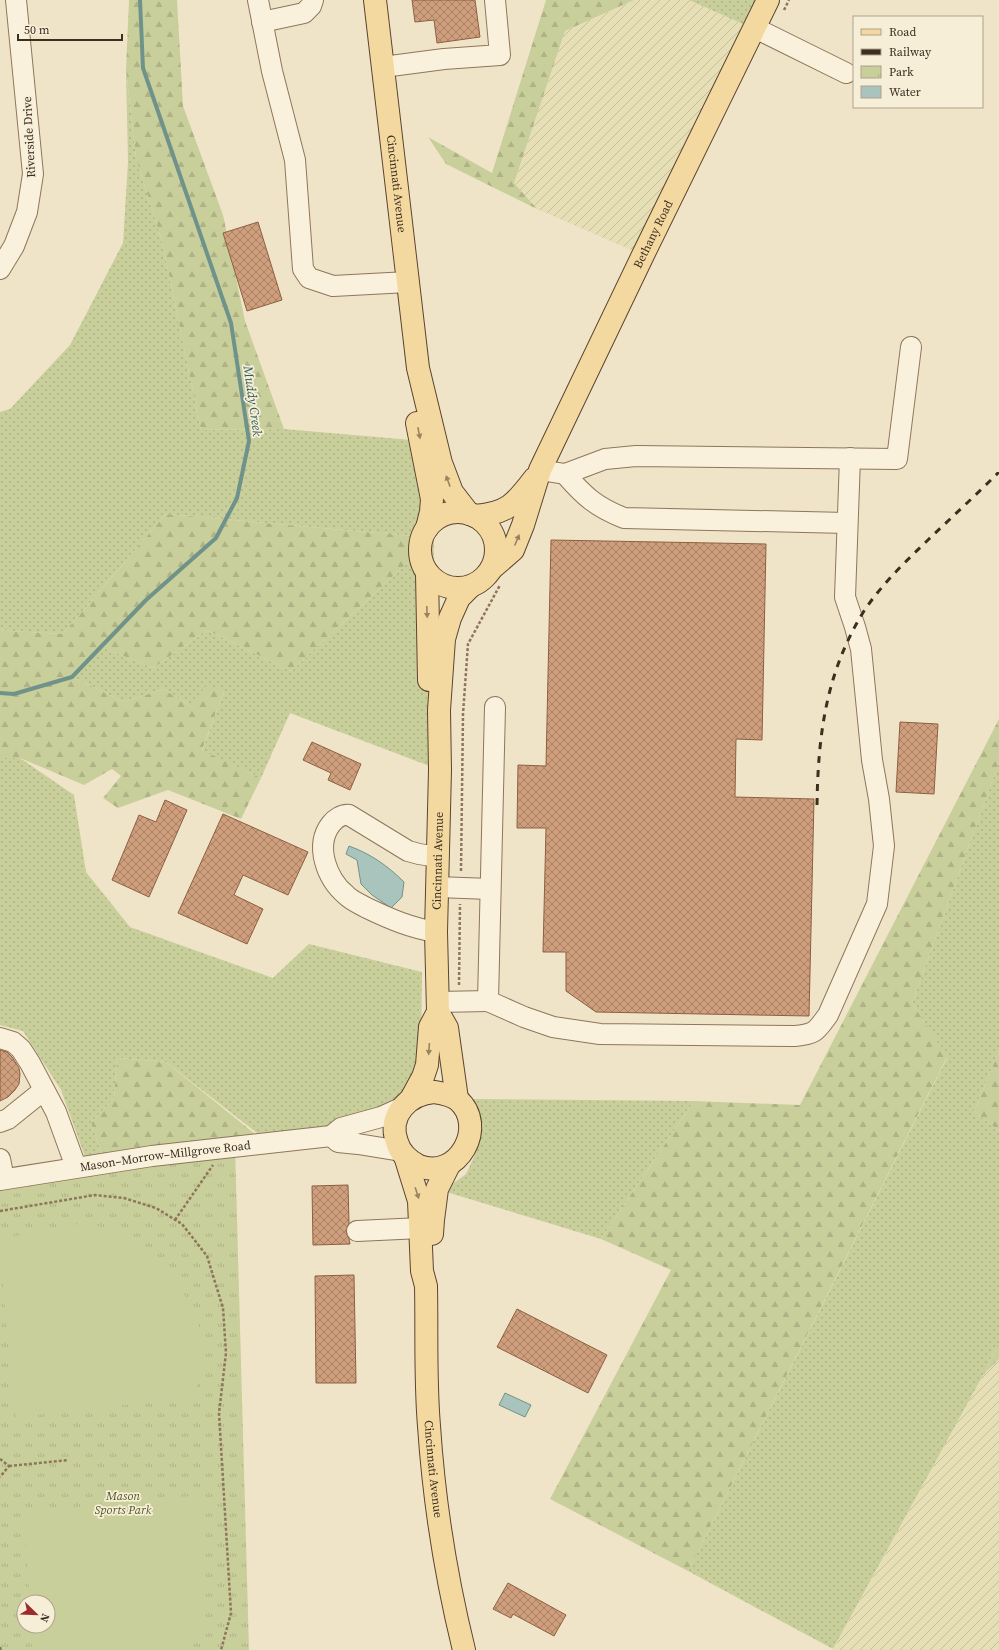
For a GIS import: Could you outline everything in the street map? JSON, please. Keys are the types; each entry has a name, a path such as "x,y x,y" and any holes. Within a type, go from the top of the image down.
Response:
{"main road":[{"name":"Cincinnati Avenue","path":"375,0 418,368 441,463 452,492 471,515"},
{"name":"Bethany Road","path":"496,576 513,550 523,525 540,470 643,255 763,32 768,0"},
{"name":"Cincinnati Avenue","path":"418,368 412,378 417,424 432,499 431,512 427,528"},
{"name":"Bethany Road","path":"471,515 491,515 508,508 522,496 540,470"},
{"path":"450,512 463,512 471,515 484,522 492,532 496,544 496,576 483,579 470,587 459,589 446,587 434,581 427,573 420,559 419,546 423,534 439,517 450,512"},
{"name":"Cincinnati Avenue","path":"427,573 429,681 439,710"},
{"name":"Cincinnati Avenue","path":"457,1099 436,932 440,770 439,710 446,632 450,618 459,598 470,587"},
{"name":"Cincinnati Avenue","path":"407,1103 423,1077 427,1065 430,1027 445,1005"},
{"path":"434,1092 457,1099 469,1118 470,1137 463,1153 449,1165 440,1168 422,1167 413,1163 403,1154 396,1142 395,1133 395,1124 407,1103 425,1093 434,1092"},
{"name":"Cincinnati Avenue","path":"403,1154 419,1201 422,1270 426,1286 429,1425 437,1508 443,1549 464,1650"},
{"name":"Cincinnati Avenue","path":"426,1286 431,1270 432,1220 437,1189 449,1165"}],"street":[{"name":"Riverside Drive","path":"0,269 14,246 27,212 33,174 31,134 16,0"},
{"path":"258,0 272,71 294,160 303,269 309,278 333,286 408,282"},
{"path":"262,22 304,13 311,6 313,0"},
{"path":"383,67 444,59 500,55 495,0"},
{"path":"763,32 846,73"},
{"path":"540,470 565,474 605,458 636,456 897,459 911,347"},
{"path":"445,1005 488,1001 524,1017 553,1027 600,1034 810,1035 818,1028 828,1015 877,904 884,846 879,799 871,753 861,650 845,597 850,458"},
{"path":"565,474 582,494 606,511 624,518 847,523"},
{"path":"488,1001 495,707"},
{"path":"436,932 417,929 391,920 346,895 336,884 325,863 322,851 326,831 332,822 341,816 349,815 408,851 438,857"},
{"path":"437,887 490,889"},
{"path":"0,1038 13,1042 21,1049 56,1112 76,1167"},
{"path":"0,1122 8,1119 44,1090"},
{"name":"Mason–Morrow–Millgrove Road","path":"2,1179 152,1156 331,1136 341,1128 381,1117 407,1103"},
{"name":"Mason–Morrow–Millgrove Road","path":"331,1136 338,1142 358,1144 403,1154"},
{"path":"0,1159 2,1179"},
{"path":"357,1231 421,1228"}],"path":[{"path":"763,32 789,0"},
{"path":"445,1005 461,888 463,714 468,644 496,576"},
{"path":"175,1220 216,1162"},
{"path":"0,1211 96,1195 124,1198 156,1208 182,1224 207,1256 223,1308 226,1353 219,1412 231,1614 221,1650"},
{"path":"0,1459 9,1466 68,1460"},
{"path":"0,1477 9,1466"}],"shaded area":[{"path":"634,0 689,0 754,29 643,255 537,209 514,183 565,31"},
{"path":"999,1359 999,1650 833,1650 983,1375"}],"green space":[{"path":"129,0 177,0 183,106 223,215 245,321 284,429 201,430 162,241 136,158 126,70"},
{"path":"546,0 634,0 565,31 514,183 537,209 446,164 428,137 492,173"},
{"path":"689,0 769,0 754,29"},
{"path":"126,70 136,158 162,241 201,430 284,429 423,441 437,528 434,538 166,514 63,634 10,631 0,629 0,412 10,409 70,345 123,243 128,162"},
{"path":"166,514 434,538 291,671 207,630 153,668 101,647 72,677 124,702 163,689 192,707 206,684 224,691 202,750 261,778 241,819 168,790 118,808 103,798 121,776 112,769 84,785 20,758 0,758 0,629 10,631 63,634"},
{"path":"434,538 433,601 440,770 290,713 261,778 202,751 224,691 192,707 163,689 124,702 72,677 101,647 153,668 207,630 291,671"},
{"path":"999,719 999,762 912,1003 947,1057 688,1571 550,1499 671,1270 601,1239 694,1101 800,1105"},
{"path":"0,758 20,758 74,795 86,872 130,927 273,978 309,944 422,972 421,1051 415,1076 401,1095 387,1107 327,1130 257,1133 166,1062 117,1058 114,1098 91,1123 105,1163 88,1165 61,1090 23,1031 0,1025"},
{"path":"999,762 999,1051 974,1111 999,1131 999,1343 833,1649 688,1571 947,1058 912,1003"},
{"path":"999,1051 999,1131 974,1111"},
{"path":"117,1058 166,1062 255,1134 235,1146 105,1163 91,1123 114,1098"},
{"path":"472,1099 694,1101 601,1239 443,1191 466,1174 475,1155 479,1134"},
{"name":"Mason Sports Park","path":"235,1146 249,1650 0,1650 0,1180"},
{"path":"82,1223 102,1227 133,1241 157,1257 180,1286 198,1321 202,1359 195,1397 16,1417 0,1256 0,1239"},
{"path":"999,1343 999,1359 983,1375"},
{"path":"201,1495 205,1627 187,1650 32,1650 31,1634 56,1634 56,1594 29,1594 24,1512"}],"water":[{"path":"349,846 379,861 404,882 402,897 391,908 372,895 361,884 357,860 346,854"},
{"path":"505,1393 531,1405 525,1417 499,1405"}],"building":[{"path":"412,0 475,0 480,37 437,43 434,20 415,22"},
{"path":"258,222 282,300 247,311 223,233"},
{"path":"551,540 766,544 762,740 736,739 735,797 814,799 809,1016 596,1012 566,991 566,952 543,952 546,828 517,828 518,765 546,766"},
{"path":"900,722 938,724 934,794 896,792"},
{"path":"312,742 361,764 350,790 328,780 331,773 303,760"},
{"path":"165,800 187,810 149,897 112,880 139,815 156,822"},
{"path":"223,814 308,852 288,895 243,875 234,895 263,909 247,944 178,913"},
{"path":"0,1050 7,1052 12,1057 19,1068 20,1074 19,1084 15,1090 8,1097 0,1101"},
{"path":"348,1185 349,1223 346,1231 350,1244 313,1245 312,1186"},
{"path":"354,1275 356,1383 316,1383 315,1276"},
{"path":"517,1309 607,1355 588,1393 497,1347"},
{"path":"508,1583 566,1615 554,1636 513,1614 511,1618 493,1609"}],"waterway":[{"name":"Muddy Creek","path":"0,693 14,694 72,677 146,600 216,538 237,498 249,441 231,323 143,68 140,0"}],"railway":[{"path":"817,805 819,754 822,729 833,681 851,634 871,601 895,573 920,547 999,472"}]}
